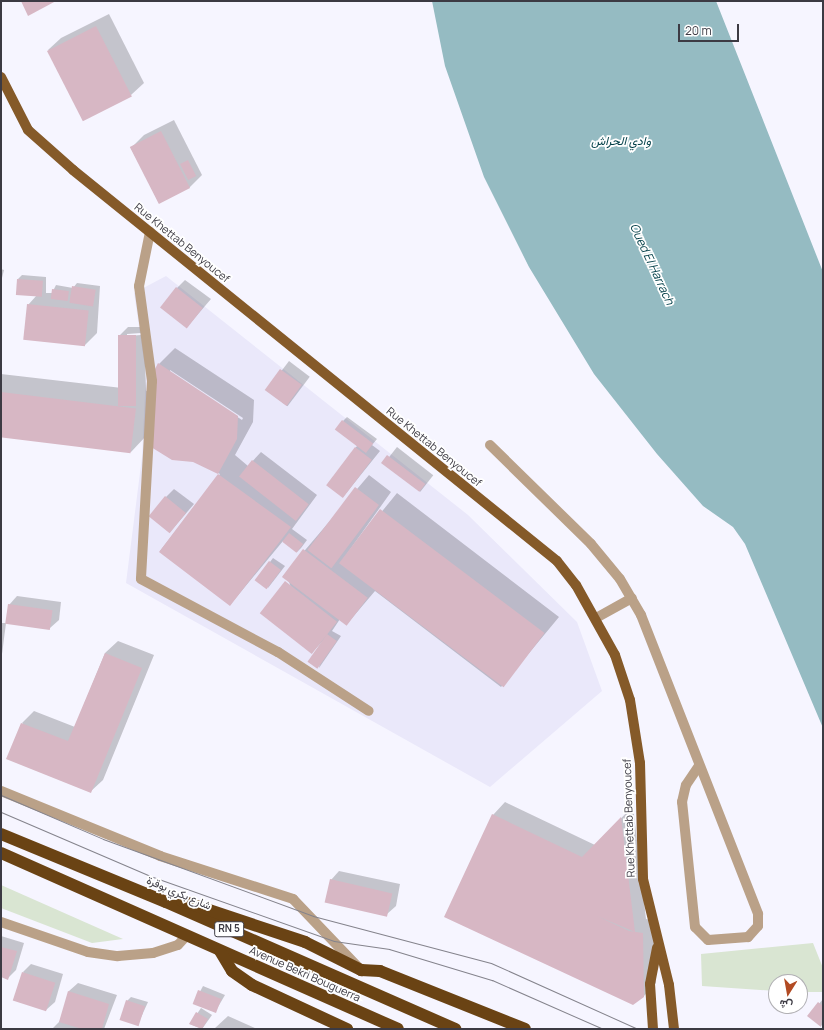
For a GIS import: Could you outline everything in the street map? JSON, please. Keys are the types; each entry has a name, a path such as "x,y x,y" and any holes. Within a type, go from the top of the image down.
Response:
{"highway":[{"name":"شارع بكري بوقرة","path":"1,834 143,892 455,1029"},
{"name":"Avenue Bekri Bouguerra","path":"1,853 398,1029"},
{"path":"143,892 177,899 305,942 361,970 380,971 525,1029"},
{"path":"220,951 232,971 252,985 347,1029"}],"main road":[{"name":"Rue Khettab Benyoucef","path":"1,77 28,130 150,232 557,562 596,618 615,655 630,700 640,763 643,879 657,946 669,985 674,1029"},
{"name":"Rue Khettab Benyoucef","path":"653,1029 650,984 657,946"}],"street":[{"path":"150,232 139,286 152,381 141,579 278,652 369,711"},
{"path":"490,445 591,544 632,598 698,767 758,914 758,926 748,937 708,940 695,927 682,802 686,785 698,767"},
{"path":"596,618 632,598"},
{"path":"1,791 160,856 292,899 361,970"},
{"path":"1,922 103,955 136,956 172,948 186,936"}],"shaded area":[{"path":"166,276 468,515 577,622 602,691 490,787 126,583 142,457 146,375 134,293"}],"green space":[{"path":"1,885 123,939 92,943 1,908"},
{"path":"813,943 823,968 823,992 808,992 808,974 768,974 768,990 702,986 701,954"}],"water":[{"name":"وادي الحراش","path":"432,1 716,1 823,272 823,728 745,544 733,527 703,506 657,454 594,374 529,267 484,177 445,66"}],"building":[{"path":"21,1 56,1 28,16"},
{"path":"96,26 132,96 83,121 47,51"},
{"path":"161,131 190,188 159,204 130,147"},
{"path":"188,160 196,176 188,180 180,164"},
{"path":"17,279 43,281 42,297 16,295"},
{"path":"72,286 96,290 93,307 69,303"},
{"path":"176,287 203,308 187,328 160,307"},
{"path":"52,289 69,291 68,301 51,299"},
{"path":"27,304 89,310 85,346 23,340"},
{"path":"118,335 136,335 136,406 118,406"},
{"path":"158,363 238,416 237,439 218,474 193,462 172,460 151,447 155,369"},
{"path":"280,369 302,385 287,406 265,390"},
{"path":"1,392 136,409 131,453 1,437"},
{"path":"342,420 373,443 366,453 335,430"},
{"path":"355,447 372,460 343,498 326,485"},
{"path":"387,455 425,484 419,492 381,463"},
{"path":"252,460 309,504 296,521 239,477"},
{"path":"218,474 291,527 230,606 159,552"},
{"path":"355,487 379,505 331,568 307,550"},
{"path":"165,496 186,513 170,533 149,516"},
{"path":"380,509 545,633 504,687 339,563"},
{"path":"289,533 303,544 296,553 282,542"},
{"path":"303,549 368,598 347,626 282,577"},
{"path":"269,561 281,570 267,589 255,580"},
{"path":"285,581 337,622 312,654 260,613"},
{"path":"8,604 53,610 50,630 5,624"},
{"path":"327,634 337,641 317,669 307,662"},
{"path":"105,653 142,668 91,793 6,759 21,723 68,741"},
{"path":"492,814 582,857 621,817 635,932 643,933 644,997 633,1005 444,917","holes":["597,916 634,932 629,931"]},
{"path":"330,879 392,893 387,917 325,902"},
{"path":"1,947 17,951 8,980 1,977"},
{"path":"22,972 55,983 46,1011 13,1001"},
{"path":"198,990 221,999 216,1013 193,1004"},
{"path":"68,991 109,1004 102,1029 82,1029 59,1022"},
{"path":"126,1000 145,1006 139,1026 120,1020"},
{"path":"818,1002 823,1006 821,1027 807,1016"},
{"path":"196,1012 208,1019 202,1029 189,1024"}],"tram line":[{"path":"1,795 103,839 313,916 491,963 638,1029"},
{"path":"1,812 153,877 334,941 389,949 492,980 603,1029"}],"water label":[{"name":"Oued El Harrach","path":"652,264"}]}
